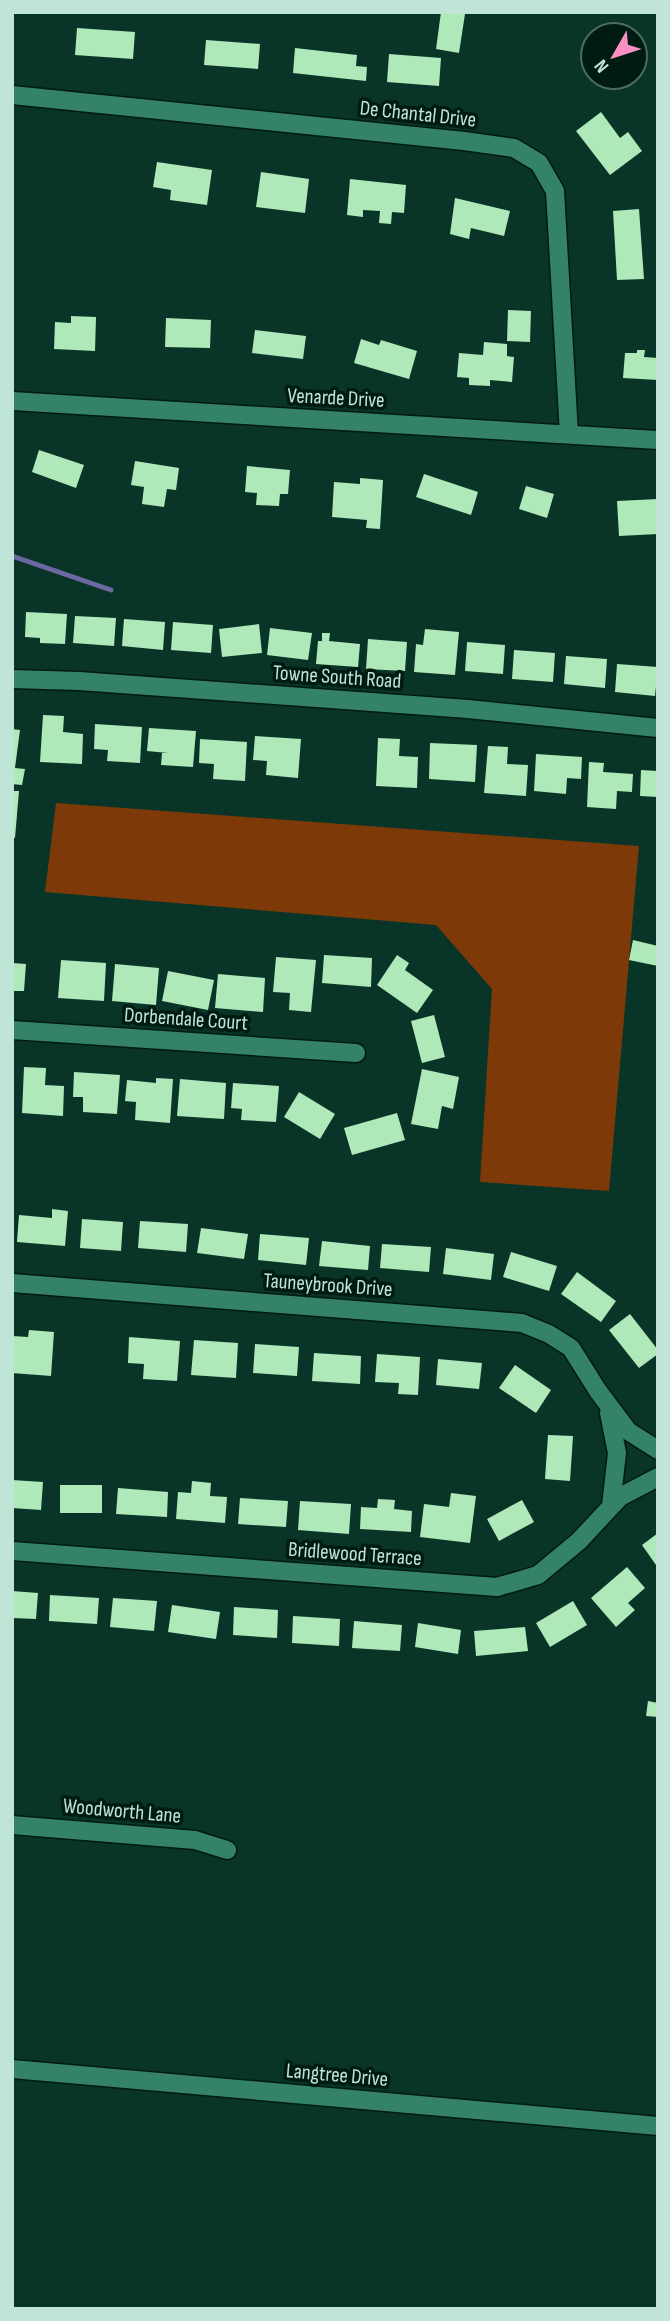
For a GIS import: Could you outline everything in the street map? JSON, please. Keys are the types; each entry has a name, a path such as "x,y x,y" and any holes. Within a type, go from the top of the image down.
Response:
{"street":[{"name":"De Chantal Drive","path":"12,95 464,141 514,148 540,163 555,191 569,434"},
{"name":"Venarde Drive","path":"12,401 658,440"},
{"name":"Towne South Road","path":"12,679 79,681 454,708 658,728"},
{"name":"Dorbendale Court","path":"12,1030 356,1052"},
{"name":"Tauneybrook Drive","path":"12,1283 522,1323 571,1348 628,1431 658,1450"},
{"name":"Tauneybrook Drive","path":"606,1402 614,1429 617,1453 611,1506"},
{"name":"Bridlewood Terrace","path":"12,1551 496,1587 538,1575 579,1541 620,1497 658,1478"},
{"name":"Woodworth Lane","path":"12,1825 195,1840 227,1850"},
{"name":"Langtree Drive","path":"12,2069 658,2126"}],"shaded area":[{"path":"56,803 639,846 609,1191 480,1182 492,989 436,925 45,892"}],"building":[{"path":"441,12 465,14 459,53 436,49"},
{"path":"77,28 135,32 133,59 75,55"},
{"path":"206,40 260,44 258,69 204,65"},
{"path":"295,48 357,55 356,66 367,67 366,81 293,73"},
{"path":"389,54 441,58 439,86 387,82"},
{"path":"601,112 620,138 628,132 642,151 610,175 576,131"},
{"path":"157,162 212,170 207,205 170,200 171,190 153,187"},
{"path":"261,172 309,179 305,213 256,207"},
{"path":"350,179 406,185 404,213 392,212 391,224 379,223 380,211 363,210 363,217 347,215"},
{"path":"455,198 510,211 504,236 471,228 469,239 450,234"},
{"path":"639,209 644,279 617,280 613,211"},
{"path":"508,310 531,311 530,342 507,341"},
{"path":"71,316 96,317 95,351 54,349 55,322 71,323"},
{"path":"166,318 211,320 210,348 165,347"},
{"path":"255,330 306,336 303,359 252,353"},
{"path":"361,339 379,345 381,340 417,351 409,379 354,363"},
{"path":"484,342 507,344 507,356 514,357 512,382 490,380 490,386 469,385 469,378 457,377 459,353 483,355"},
{"path":"637,350 645,350 644,357 658,358 658,380 623,378 625,353 637,353"},
{"path":"39,450 84,465 76,488 32,472"},
{"path":"135,461 179,468 176,490 167,489 164,507 142,504 144,487 131,485"},
{"path":"247,466 290,470 288,494 280,494 279,506 256,505 257,493 245,492"},
{"path":"424,474 478,492 471,515 416,497"},
{"path":"360,478 383,480 380,529 366,528 367,520 332,517 334,482 360,484"},
{"path":"526,486 554,494 547,518 519,509"},
{"path":"658,499 658,534 619,536 617,501"},
{"path":"26,612 67,614 65,644 40,643 40,638 25,637"},
{"path":"75,616 116,618 114,646 73,643"},
{"path":"124,619 165,622 163,650 122,646"},
{"path":"173,622 213,625 211,653 171,650"},
{"path":"259,624 262,653 222,657 219,629"},
{"path":"270,628 312,633 308,660 267,655"},
{"path":"425,629 459,632 455,675 414,672 416,644 423,645"},
{"path":"322,633 330,633 329,641 360,644 358,667 316,664 318,641 322,641"},
{"path":"368,639 407,642 405,671 366,669"},
{"path":"467,642 505,645 503,674 465,671"},
{"path":"514,650 555,653 553,682 512,679"},
{"path":"566,656 607,659 605,688 564,684"},
{"path":"617,664 658,667 655,696 615,692"},
{"path":"43,715 64,716 63,732 83,734 82,764 40,762"},
{"path":"95,724 142,727 140,763 107,761 108,750 94,749"},
{"path":"149,728 196,731 193,767 161,765 162,753 168,753 147,751"},
{"path":"12,729 20,730 15,768 25,769 22,785 12,784"},
{"path":"255,736 301,739 298,778 266,775 267,761 253,760"},
{"path":"378,738 400,739 399,756 418,757 417,788 376,786"},
{"path":"200,739 247,742 245,781 213,779 214,764 199,763"},
{"path":"430,743 477,745 475,782 429,779"},
{"path":"488,746 508,747 507,764 528,765 526,796 484,793"},
{"path":"536,754 582,757 581,779 567,778 566,794 534,791"},
{"path":"589,762 604,763 603,772 633,774 632,792 617,791 616,809 587,807"},
{"path":"641,770 658,771 658,797 640,796"},
{"path":"12,791 19,791 15,838 12,837"},
{"path":"633,940 658,946 658,966 629,960"},
{"path":"324,955 372,958 371,987 322,983"},
{"path":"397,955 409,963 405,970 433,990 417,1013 377,985"},
{"path":"276,957 316,960 311,1012 289,1010 290,993 273,992"},
{"path":"61,960 106,963 104,1001 58,998"},
{"path":"12,963 26,964 24,991 12,991"},
{"path":"115,964 159,968 156,1005 112,1001"},
{"path":"168,971 214,980 208,1010 162,1001"},
{"path":"218,974 265,978 263,1012 215,1008"},
{"path":"434,1015 445,1057 422,1063 411,1021"},
{"path":"24,1067 46,1068 45,1085 64,1086 63,1116 22,1113"},
{"path":"422,1069 459,1077 453,1109 442,1106 438,1129 411,1124"},
{"path":"74,1072 120,1075 117,1114 83,1112 83,1097 73,1097"},
{"path":"156,1078 173,1079 170,1123 135,1120 136,1102 125,1101 127,1080 156,1083"},
{"path":"180,1079 226,1083 224,1119 177,1116"},
{"path":"233,1083 279,1086 276,1122 241,1120 242,1109 231,1108"},
{"path":"299,1092 335,1114 320,1139 284,1117"},
{"path":"397,1113 405,1140 352,1155 344,1128"},
{"path":"52,1209 68,1211 65,1246 17,1242 19,1215 52,1218"},
{"path":"82,1219 123,1222 121,1251 80,1248"},
{"path":"140,1221 188,1224 186,1252 138,1248"},
{"path":"201,1228 248,1234 244,1259 197,1253"},
{"path":"260,1234 309,1238 306,1265 258,1260"},
{"path":"322,1241 370,1246 368,1270 319,1266"},
{"path":"382,1244 431,1247 429,1272 380,1268"},
{"path":"446,1248 494,1254 491,1280 443,1274"},
{"path":"511,1252 557,1266 549,1291 503,1277"},
{"path":"577,1272 616,1301 601,1322 561,1294"},
{"path":"630,1314 658,1350 658,1354 639,1368 609,1330"},
{"path":"29,1330 54,1332 51,1376 12,1373 12,1336 28,1337"},
{"path":"129,1337 180,1341 177,1381 143,1379 144,1364 128,1363"},
{"path":"194,1340 238,1343 236,1378 191,1375"},
{"path":"255,1344 299,1347 297,1376 253,1373"},
{"path":"314,1353 361,1356 360,1384 312,1381"},
{"path":"377,1354 420,1357 418,1395 398,1394 399,1383 375,1382"},
{"path":"438,1359 482,1363 479,1389 436,1385"},
{"path":"515,1365 551,1390 536,1413 499,1388"},
{"path":"548,1435 573,1436 570,1481 545,1479"},
{"path":"12,1480 43,1482 41,1510 12,1508"},
{"path":"192,1481 211,1483 210,1496 227,1497 225,1523 176,1519 178,1492 191,1493"},
{"path":"60,1485 102,1485 102,1513 60,1513"},
{"path":"118,1488 168,1492 167,1517 116,1514"},
{"path":"451,1493 476,1496 470,1543 420,1537 424,1504 449,1507"},
{"path":"240,1498 288,1501 286,1527 238,1524"},
{"path":"378,1499 395,1500 394,1509 412,1511 411,1532 360,1529 361,1507 377,1508"},
{"path":"522,1500 534,1522 499,1541 487,1519"},
{"path":"300,1501 351,1504 349,1534 298,1530"},
{"path":"658,1533 658,1564 656,1565 642,1545"},
{"path":"627,1567 645,1588 628,1603 635,1610 616,1627 591,1598"},
{"path":"12,1591 38,1593 36,1619 12,1618"},
{"path":"50,1595 99,1598 97,1624 49,1621"},
{"path":"113,1598 157,1601 154,1631 110,1627"},
{"path":"573,1601 587,1625 550,1647 536,1623"},
{"path":"172,1605 220,1612 216,1639 168,1632"},
{"path":"234,1607 278,1610 277,1638 233,1635"},
{"path":"293,1616 340,1619 339,1646 292,1643"},
{"path":"354,1621 402,1625 400,1651 352,1648"},
{"path":"418,1623 461,1630 458,1654 415,1647"},
{"path":"525,1627 528,1651 476,1656 474,1631"},
{"path":"648,1701 658,1703 658,1717 646,1716"}],"waterway":[{"path":"12,556 111,590"}]}
